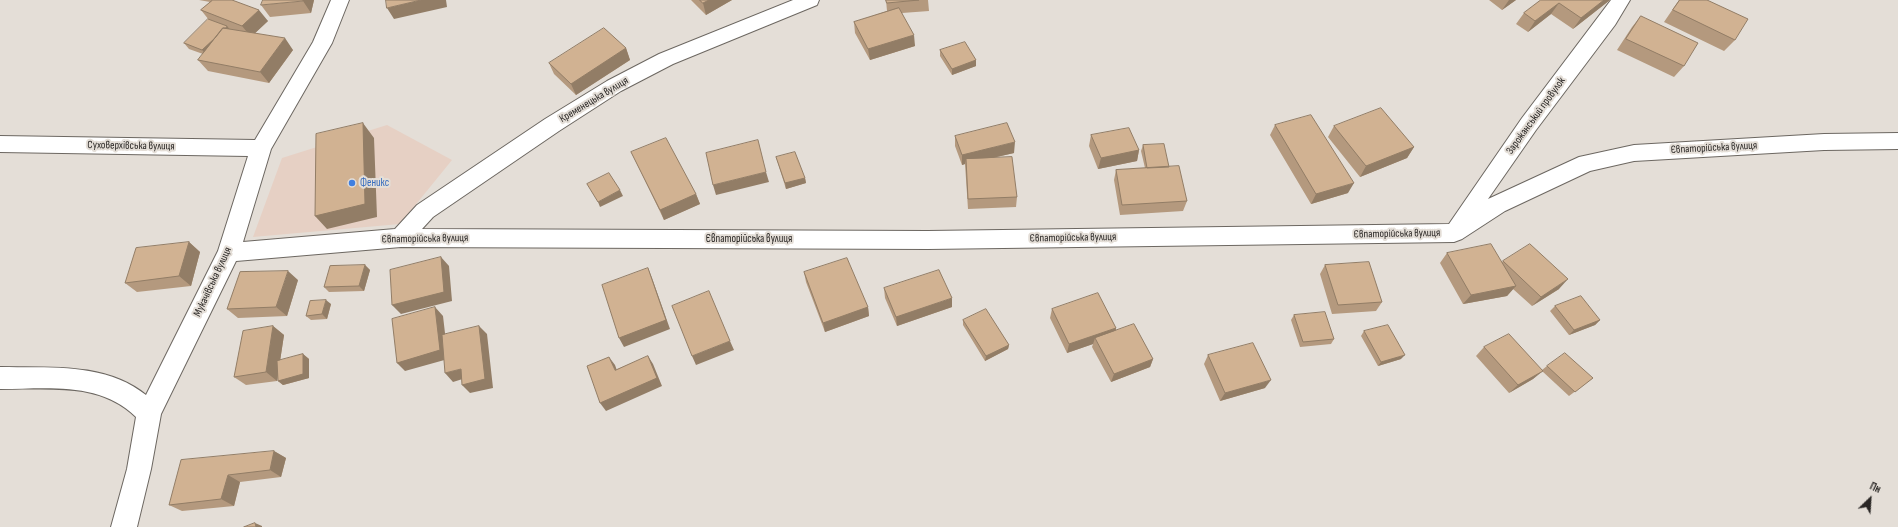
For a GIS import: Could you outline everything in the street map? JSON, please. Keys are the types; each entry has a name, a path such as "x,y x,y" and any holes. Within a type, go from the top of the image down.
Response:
{"street":[{"name":"Мукачівська вулиця","path":"124,527 139,469 149,413 229,252 261,148 322,43 340,0"},
{"name":"Кременецька вулиця","path":"401,238 425,211 614,86 666,59 810,0"},
{"name":"Зарожанський провулок","path":"1454,233 1529,124 1608,20 1621,0"},
{"name":"Євпаторійська вулиця","path":"229,252 401,238 928,240 1454,233 1498,205 1586,163 1627,154 1682,149 1824,142 1898,141"},
{"name":"Суховерхівська вулиця","path":"0,144 261,148"},
{"path":"0,378 76,380 100,384 130,397 149,413"}],"shaded area":[{"path":"387,125 452,160 400,224 253,237 282,158"}],"building":[{"path":"213,0 232,0 259,10 242,26 201,10"},
{"path":"263,0 303,0 303,1 261,5"},
{"path":"386,0 421,0 387,8"},
{"path":"700,0 709,0 703,3"},
{"path":"886,0 919,0 887,3"},
{"path":"1541,0 1604,0 1581,18 1559,3 1535,21 1524,13"},
{"path":"1680,0 1707,0 1748,19 1735,40 1673,10"},
{"path":"899,8 914,35 868,49 854,22"},
{"path":"1641,16 1698,43 1684,66 1626,39"},
{"path":"208,19 227,26 226,28 223,28 202,50 184,43"},
{"path":"223,28 285,38 260,72 198,60"},
{"path":"604,28 626,48 571,84 549,63"},
{"path":"965,42 976,60 952,69 940,50"},
{"path":"1381,108 1414,147 1366,166 1334,126"},
{"path":"1311,115 1354,183 1316,194 1275,125"},
{"path":"363,123 365,204 315,216 316,134"},
{"path":"1007,123 1015,142 962,155 955,136"},
{"path":"1129,128 1139,150 1101,158 1091,135"},
{"path":"666,138 696,194 660,210 631,152"},
{"path":"758,140 766,172 713,185 706,153"},
{"path":"1164,144 1169,167 1147,168 1143,145"},
{"path":"795,152 805,178 785,183 776,157"},
{"path":"1012,157 1017,197 968,199 966,159"},
{"path":"1179,166 1187,201 1122,205 1116,170"},
{"path":"609,173 620,190 598,202 587,184"},
{"path":"189,242 179,276 125,283 136,248"},
{"path":"1491,244 1516,286 1471,295 1447,253"},
{"path":"1530,244 1568,279 1541,297 1503,261"},
{"path":"441,257 444,292 392,305 390,270"},
{"path":"847,258 868,307 823,323 804,272"},
{"path":"1369,262 1382,302 1338,305 1325,265"},
{"path":"365,265 359,286 324,287 330,266"},
{"path":"648,268 666,320 619,338 602,285"},
{"path":"939,270 952,298 896,317 884,288"},
{"path":"288,271 276,307 227,309 240,272"},
{"path":"709,291 730,341 692,356 672,306"},
{"path":"1098,293 1116,328 1069,344 1052,309"},
{"path":"1581,296 1600,320 1574,330 1555,306"},
{"path":"326,300 322,314 306,316 310,301"},
{"path":"435,307 440,350 397,363 392,319"},
{"path":"986,309 1009,345 986,356 963,320"},
{"path":"1325,312 1334,339 1303,342 1294,315"},
{"path":"1134,324 1153,359 1114,374 1095,338"},
{"path":"1388,325 1405,355 1381,362 1364,331"},
{"path":"273,326 266,372 234,377 243,331"},
{"path":"479,326 485,379 462,385 461,369 445,373 442,335"},
{"path":"1509,334 1543,371 1518,385 1484,347"},
{"path":"1253,343 1271,380 1225,393 1208,355"},
{"path":"1565,353 1593,378 1575,392 1547,366"},
{"path":"303,354 303,374 278,381 277,361"},
{"path":"648,356 657,378 600,403 587,366 609,357 615,370"},
{"path":"274,451 270,470 228,475 221,499 169,505 181,460"},
{"path":"255,523 256,527 244,527"}],"place":[{"name":"Феникс","path":"352,183"}]}
